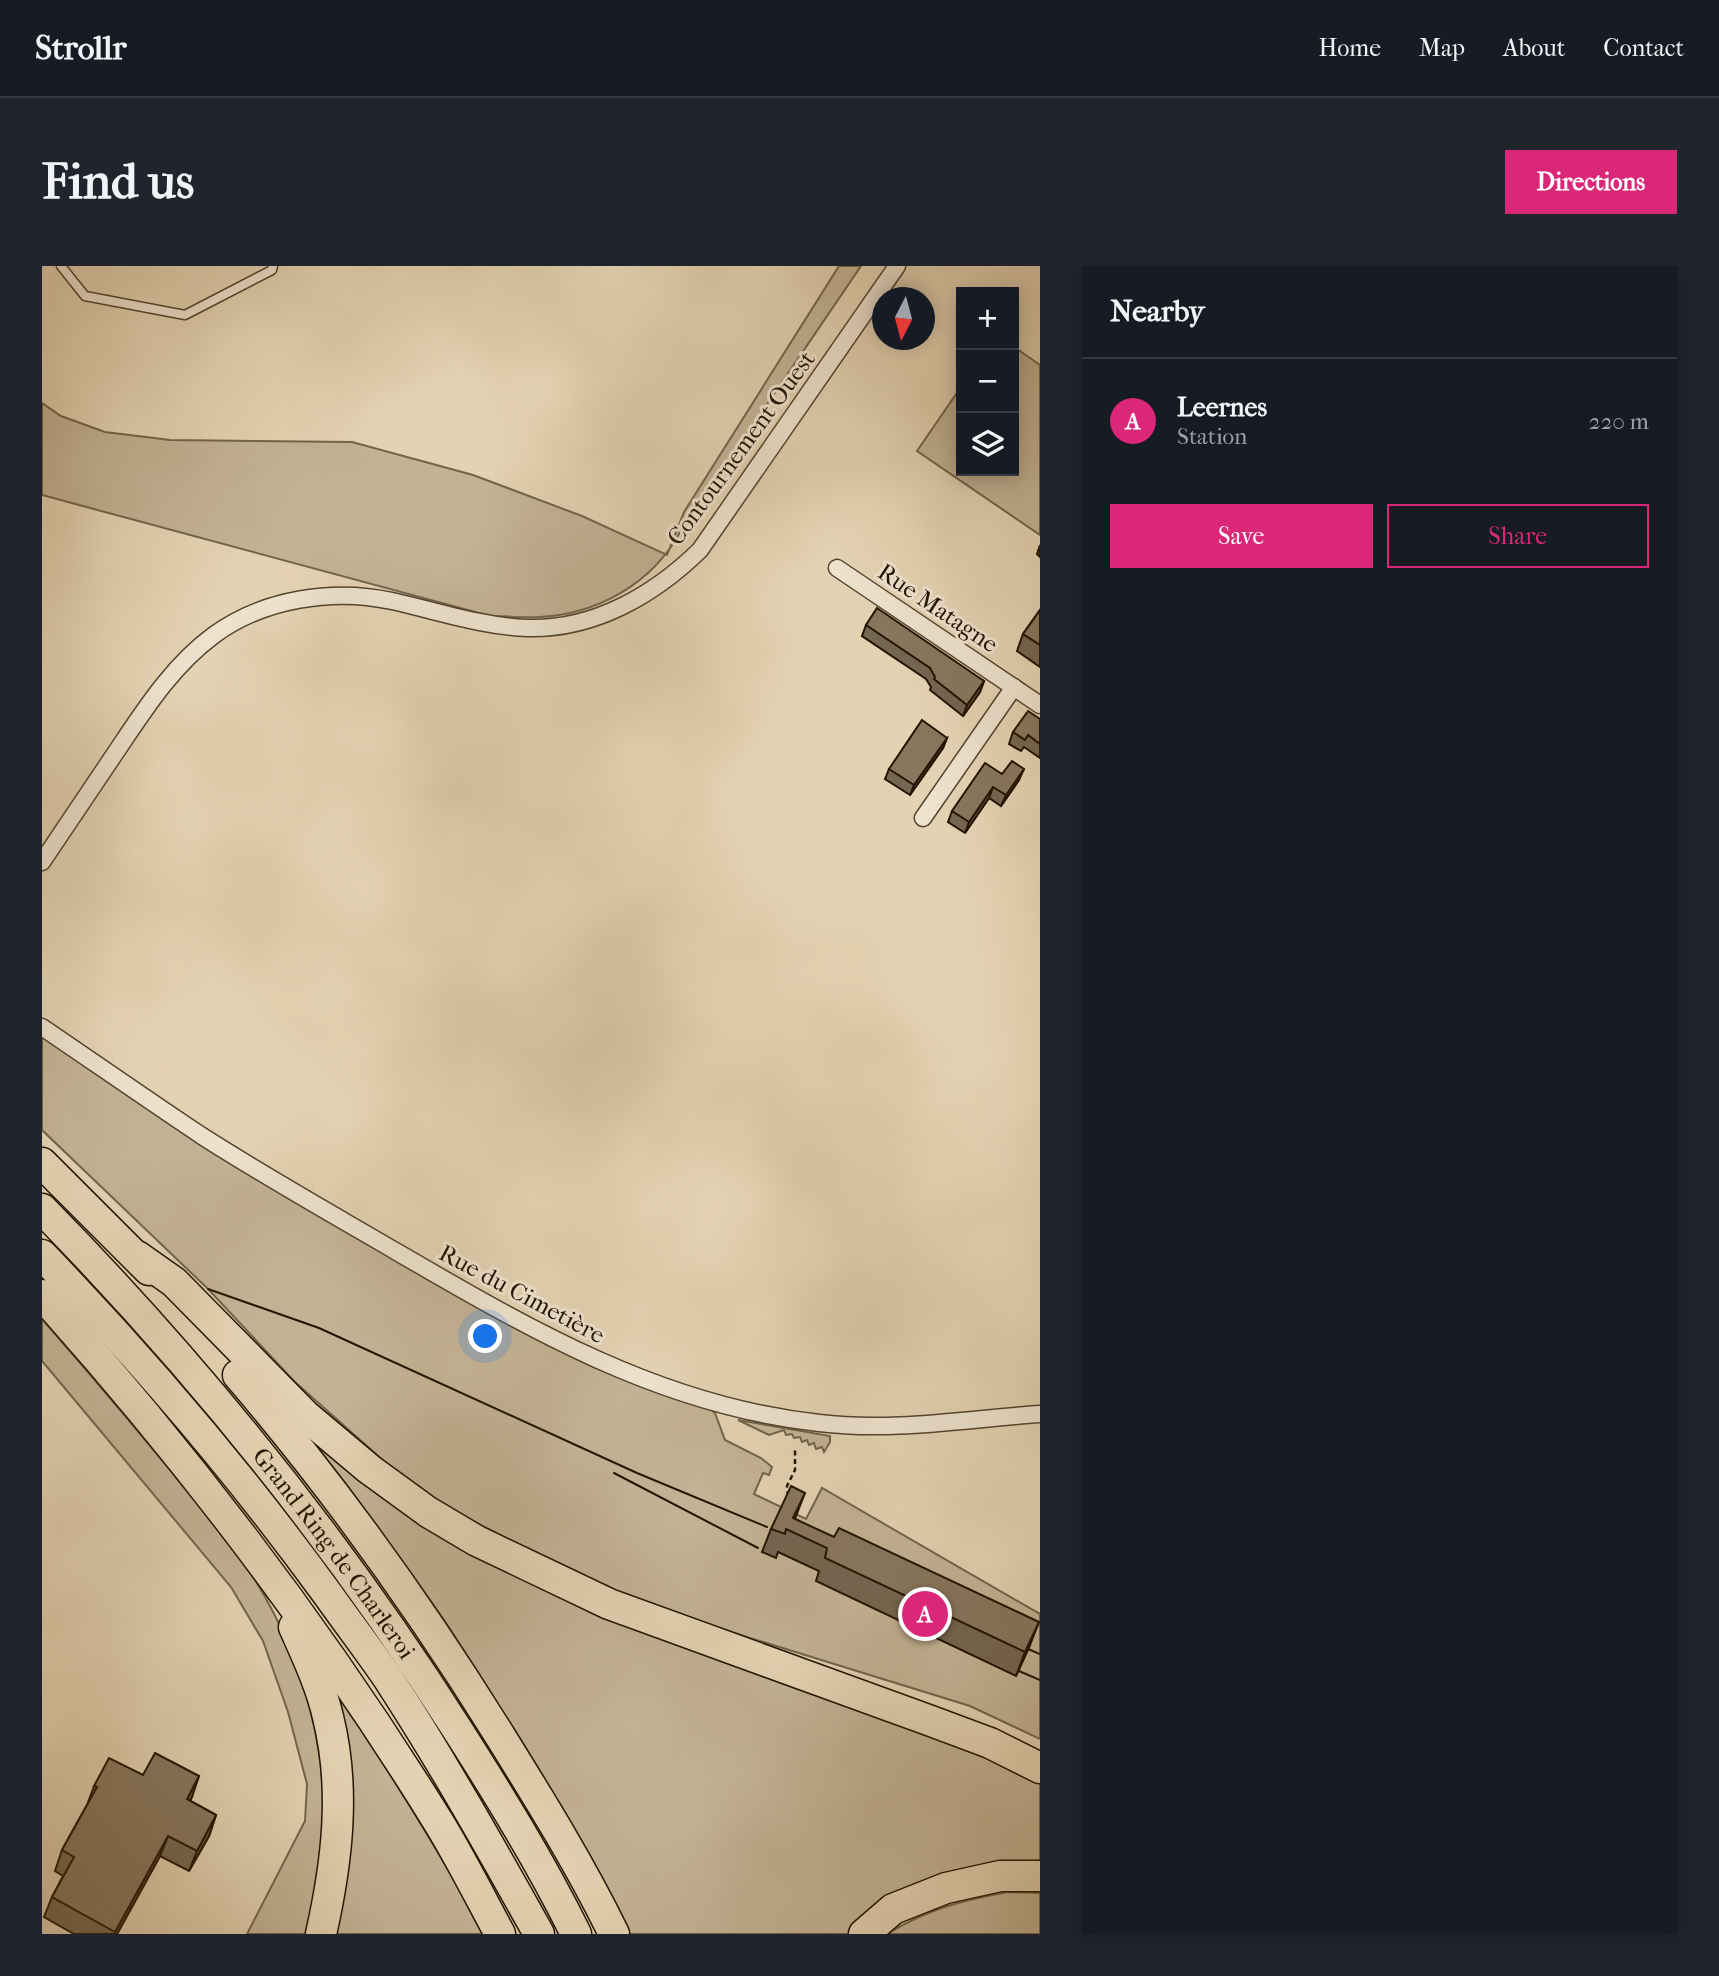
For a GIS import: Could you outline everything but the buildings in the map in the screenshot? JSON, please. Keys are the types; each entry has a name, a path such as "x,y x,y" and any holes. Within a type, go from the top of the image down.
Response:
{"highway":[{"path":"42,1163 137,1256 299,1445 435,1633 521,1770 614,1934"},
{"name":"Grand Ring de Charleroi","path":"42,1209 116,1285 220,1402 317,1526 410,1654 495,1788 576,1934"},
{"name":"Grand Ring de Charleroi","path":"42,1255 96,1311 198,1426 303,1560 386,1676 467,1806 539,1934"},
{"path":"137,1256 174,1282 254,1365 327,1434 428,1512 477,1541 609,1604 931,1720 990,1743 1040,1768"},
{"path":"42,1295 109,1370 216,1502 329,1655 433,1814 500,1934"},
{"path":"275,1582 312,1668 328,1717 336,1775 338,1824 333,1881 321,1934"},
{"path":"864,1934 893,1909 946,1888 1000,1876 1040,1876"}],"street":[{"name":"Contournement Ouest","path":"42,862 172,673 216,634 248,616 300,600 324,596 359,597 390,600 476,621 528,628 578,622 603,615 656,588 679,571 708,539 897,266"},
{"name":"Rue Matagne","path":"837,568 1040,705"},
{"path":"923,818 1014,687"},
{"name":"Rue du Cimetière","path":"42,1027 204,1136 284,1186 548,1337 646,1381 725,1405 779,1417 838,1425 911,1425 1040,1414"}],"lane":[{"path":"61,266 85,296 185,315 272,270 273,266"}],"path":[{"path":"789,1503 787,1486 795,1470 795,1449"}],"shaded area":[{"path":"839,266 861,266 679,534 670,548 684,512"},
{"path":"1019,350 1040,365 1040,535 917,451 956,394 956,476 1019,476"},
{"path":"42,403 61,416 105,432 170,440 352,442 473,475 582,516 665,554 638,581 602,603 561,615 490,616 42,495"},
{"path":"42,1036 364,1242 542,1342 596,1368 662,1394 708,1407 715,1413 725,1440 761,1458 772,1467 769,1475 763,1473 754,1494 806,1519 822,1488 1040,1614 1040,1739 970,1706 747,1637 607,1590 422,1495 295,1382 208,1289 42,1130"},
{"path":"42,1319 228,1541 254,1578 291,1652 305,1690 315,1730 324,1811 318,1894 305,1934 247,1934 305,1821 307,1784 288,1712 263,1641 231,1587 42,1361"},
{"path":"738,1420 830,1436 830,1442 824,1452 822,1447 816,1449 814,1443 809,1445 807,1440 802,1442 800,1437 786,1435 784,1430 769,1435"},
{"path":"300,1427 419,1519 1040,1777 1040,1872 851,1934 628,1934 520,1744 452,1632 397,1554"},
{"path":"322,1670 406,1800 485,1934 329,1934"},
{"path":"1007,1892 1040,1893 1040,1934 887,1934 916,1918 945,1907"}],"tram line":[{"path":"208,1289 319,1328 637,1473 767,1527"},
{"path":"614,1473 758,1548"},
{"path":"1028,1649 1040,1654"},
{"path":"1019,1671 1040,1680"}],"place":[{"name":"Leernes","path":"925,1614"}]}
